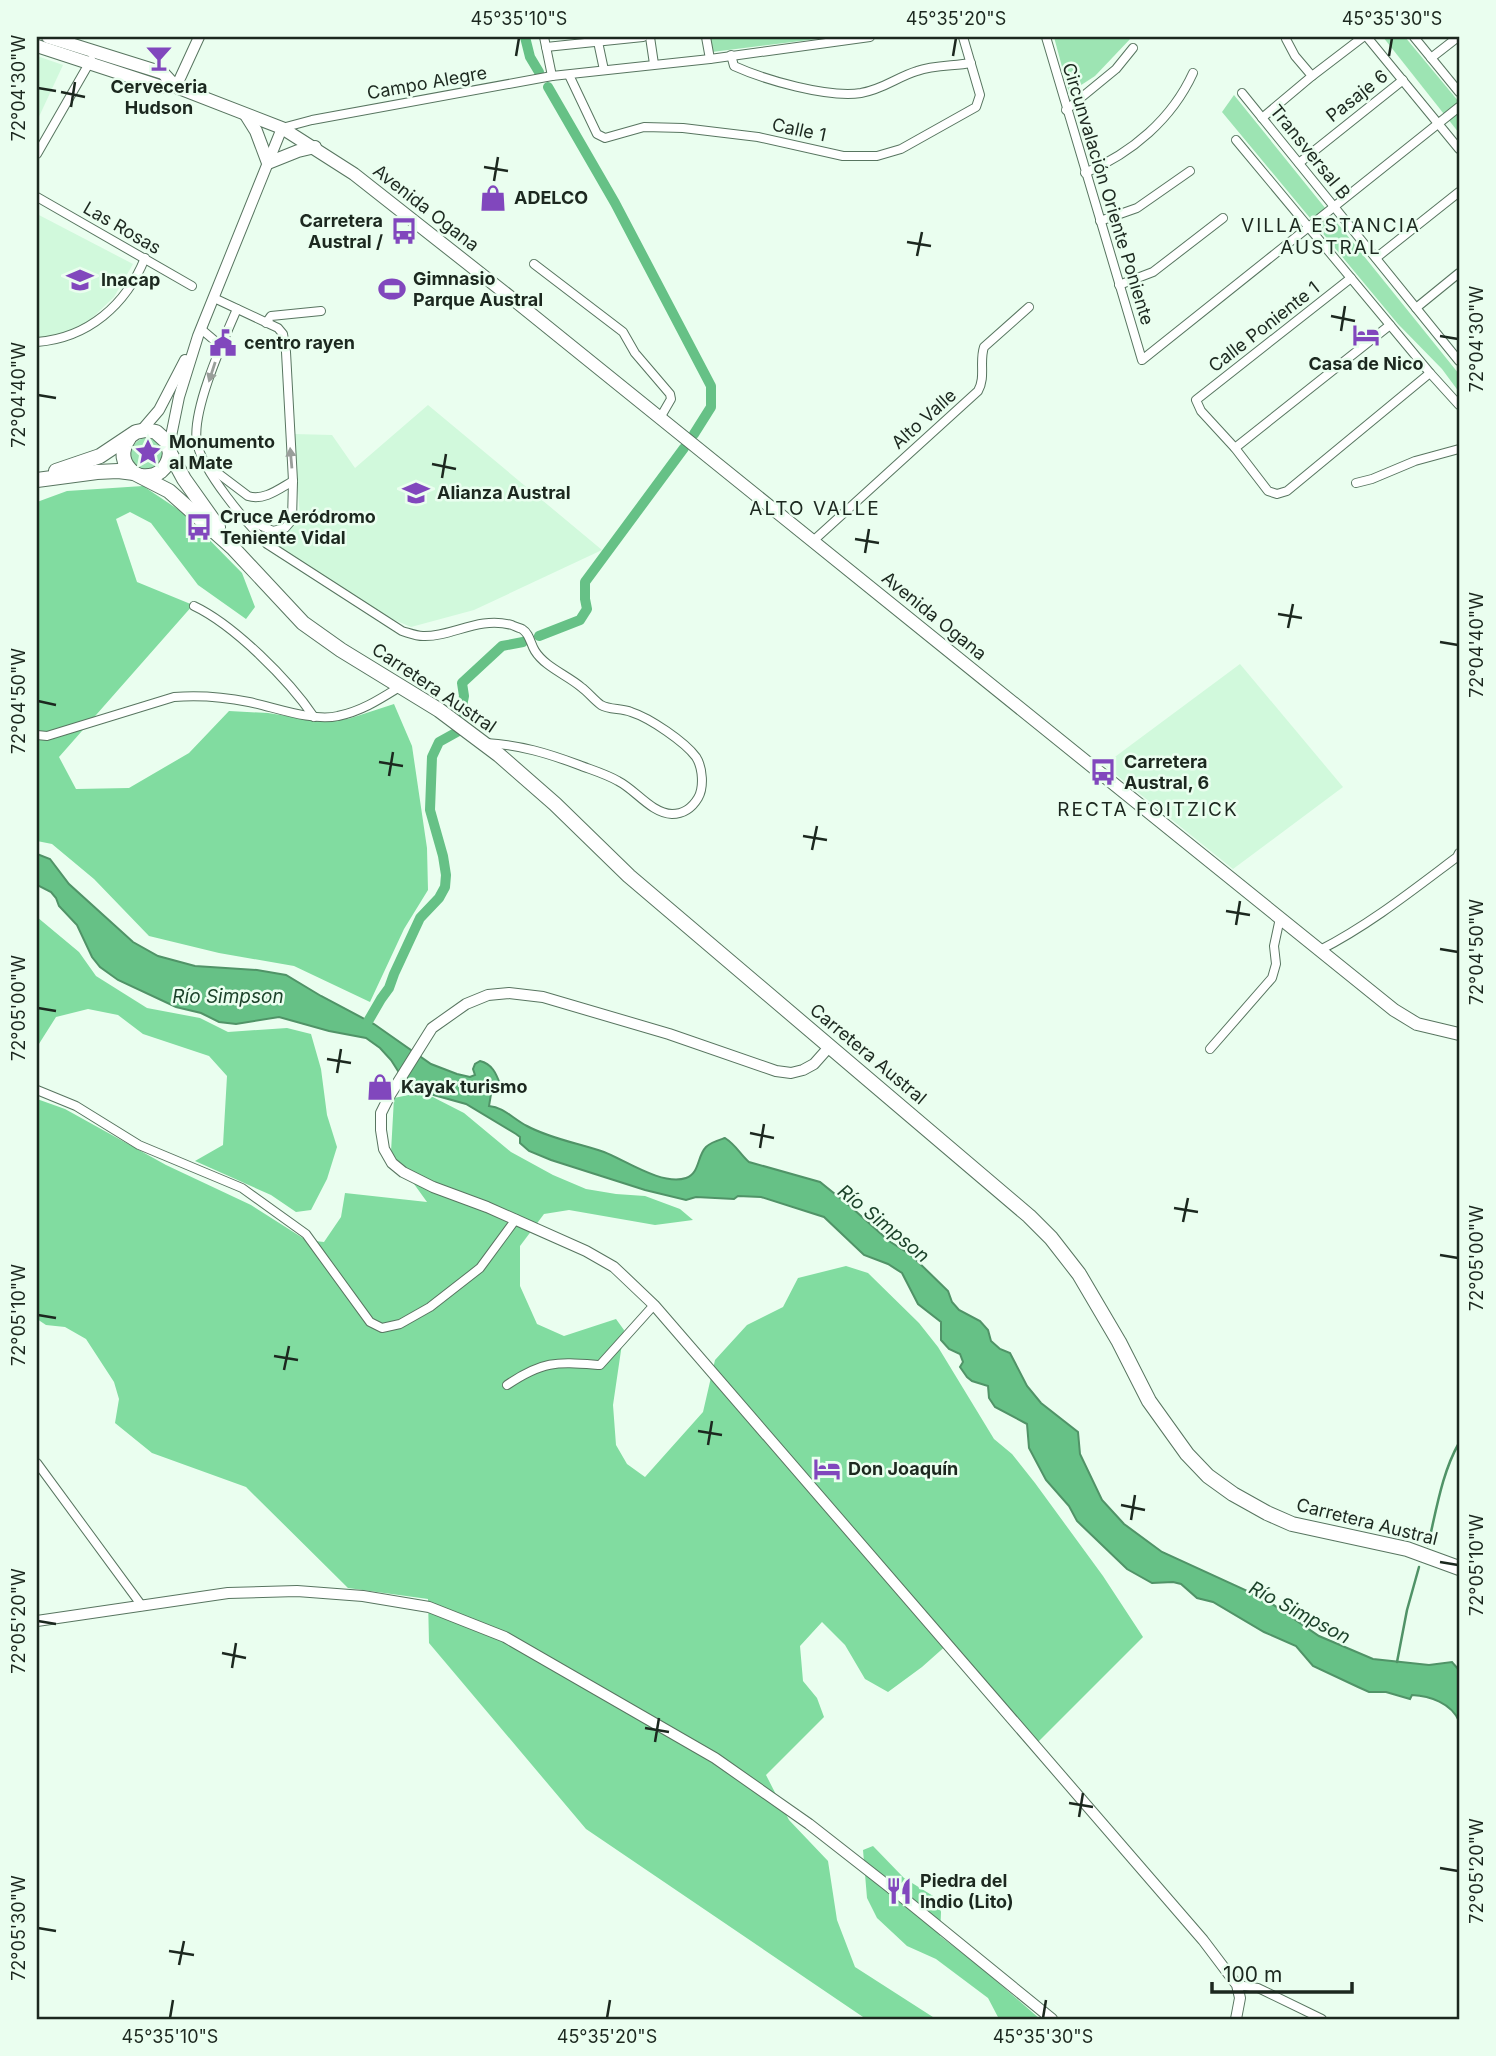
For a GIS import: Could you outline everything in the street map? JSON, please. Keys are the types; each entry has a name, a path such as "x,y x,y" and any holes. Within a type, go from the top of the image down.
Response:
{"highway":[{"path":"156,432 164,438 169,449 169,460 161,472 148,477 138,475 127,466 123,454 125,443 135,435 156,432"},
{"name":"Carretera Austral","path":"37,479 100,456 135,435"},
{"name":"Carretera Austral","path":"169,449 184,480 233,548"},
{"name":"Carretera Austral","path":"37,479 97,472 138,475 169,491 233,548 303,623 341,650 439,710 555,804 629,876 1029,1216 1051,1238 1079,1274 1119,1342 1149,1401 1187,1454 1208,1476 1233,1494 1292,1524 1416,1552 1459,1568"}],"main road":[{"name":"Avenida Ogana","path":"48,37 92,57"},
{"name":"Avenida Ogana","path":"37,46 163,73 176,86 282,128 315,147 378,192 1394,1010 1417,1024 1459,1034"},
{"path":"246,115 256,131 268,163 315,147"}],"street":[{"path":"176,86 199,37"},
{"path":"544,37 552,76"},
{"path":"546,47 643,37"},
{"path":"650,37 654,64"},
{"path":"706,37 710,59"},
{"name":"Campo Alegre","path":"282,128 312,120 552,76 710,59 830,39 870,37"},
{"name":"Calle 1","path":"569,75 597,134 605,138 644,127 683,128 758,137 843,156 877,156 901,149 976,107 980,95 963,37"},
{"name":"Circunvalación Oriente Poniente","path":"1046,37 1142,360 1308,228"},
{"path":"1262,118 1312,76 1365,37 1459,149"},
{"path":"1415,37 1459,92"},
{"path":"1431,58 1458,37"},
{"path":"1286,39 1295,57 1312,76"},
{"path":"598,40 604,69"},
{"path":"1066,110 1116,69 1133,48"},
{"path":"731,55 734,66 749,73 825,93 860,93 887,86 917,71 971,63"},
{"path":"37,154 92,57"},
{"path":"1085,173 1126,152 1159,123 1176,104 1193,73"},
{"name":"Pasaje 6","path":"1299,163 1403,80"},
{"name":"Transversal B","path":"1242,93 1458,356"},
{"path":"1308,228 1459,107"},
{"path":"169,449 176,408 200,333 282,128"},
{"path":"1236,139 1459,405"},
{"path":"1100,221 1137,208 1190,171"},
{"path":"1376,258 1459,192"},
{"name":"Las Rosas","path":"37,197 192,286"},
{"path":"1119,285 1153,272 1223,218"},
{"path":"37,342 72,334 103,317 128,291 145,258"},
{"path":"534,264 623,332 635,353 670,394 671,398 660,418"},
{"path":"1416,308 1459,273"},
{"name":"Calle Poniente 1","path":"1235,448 1201,411 1196,400 1351,278"},
{"path":"214,298 278,328 283,334 286,352 293,481 292,520 285,528 273,531 243,517"},
{"name":"Alto Valle","path":"813,541 978,391 983,383 981,355 984,347 1029,307"},
{"path":"237,309 221,346 199,412 197,440 203,462 243,517 267,544 402,631 422,636 436,635 480,623 501,623 521,628 532,639 535,651 548,664 579,685 602,706 620,708 643,716 690,751 698,759 702,786 693,805 682,813 670,814 648,804 634,791 597,771 535,749 483,743"},
{"path":"266,323 271,316 321,311"},
{"path":"1390,325 1235,448 1268,491 1277,494 1287,491 1430,373"},
{"path":"200,333 221,346"},
{"path":"135,435 159,410 200,333"},
{"path":"1356,483 1415,461 1459,449"},
{"path":"203,462 248,496 255,498 293,481"},
{"path":"194,606 209,613 246,643 301,698 314,717"},
{"path":"37,735 47,736 174,697 196,695 245,701 314,717 336,717 367,707 401,686"},
{"path":"1320,950 1341,939 1422,884 1459,853"},
{"path":"1210,1049 1272,978 1276,964 1274,946 1280,918"},
{"path":"830,1046 814,1064 803,1070 791,1073 776,1071 669,1034 542,997 509,993 488,995 466,1004 432,1028 381,1113 384,1149 392,1163 403,1172 433,1187 516,1219 614,1267 654,1305 1203,1940 1237,1985 1240,1998 1236,2019"},
{"path":"37,1090 76,1106 139,1145 242,1188 306,1234 370,1321 382,1328 400,1324 430,1307 480,1268 516,1219"},
{"path":"507,1385 530,1370 560,1362 600,1365 654,1305"},
{"path":"37,1463 142,1606"},
{"path":"37,1621 228,1593 297,1591 363,1596 429,1607 505,1637 715,1758 809,1824 1052,2019"},
{"path":"1237,1985 1258,1987 1322,2019"}],"shaded area":[{"path":"710,37 825,37 825,38 712,52"},
{"path":"1054,37 1132,37 1095,76 1069,93"},
{"path":"1383,37 1405,37 1459,102 1459,133"},
{"path":"37,56 63,65 37,121"},
{"path":"1234,95 1459,374 1459,392 1442,369 1398,324 1222,112"},
{"name":"Inacap","path":"37,214 133,264 114,297 92,318 70,334 37,339"},
{"name":"Alianza Austral","path":"428,405 602,550 474,610 411,627 392,619 278,548 290,527 300,518 294,434 332,435 355,468"},
{"path":"147,438 158,443 163,454 158,465 147,470 136,465 131,454 136,443"},
{"path":"143,486 182,512 242,573 255,607 246,619 198,585 151,523 130,512 116,519 137,582 193,605 59,757 76,789 129,788 189,753 229,711 268,713 318,721 348,719 394,704 412,746 427,848 428,890 404,929 370,1002 294,966 219,953 149,936 94,879 52,844 37,841 37,502 67,491"},
{"path":"1240,664 1343,787 1233,869 1104,765"},
{"path":"37,917 79,952 96,976 147,1008 200,1018 228,1032 287,1028 311,1034 321,1069 327,1115 337,1147 327,1179 311,1210 296,1212 271,1195 195,1161 223,1145 227,1076 209,1056 143,1034 118,1015 88,1009 56,1017 37,1047"},
{"path":"423,1092 464,1113 511,1152 553,1175 586,1189 645,1196 680,1209 693,1220 655,1225 569,1210 544,1214 520,1246 520,1286 537,1324 564,1336 616,1319 624,1330 613,1405 616,1445 627,1464 645,1477 703,1412 715,1360 747,1325 783,1307 798,1278 846,1266 868,1273 919,1323 938,1347 994,1439 1012,1454 1035,1483 1103,1576 1143,1637 1037,1743 949,1643 888,1692 865,1679 845,1645 822,1622 800,1646 803,1681 817,1698 824,1717 766,1775 789,1820 828,1861 837,1920 855,1967 936,2019 866,2019 586,1829 429,1643 428,1599 348,1588 246,1487 152,1453 115,1423 119,1399 114,1382 86,1339 65,1327 46,1325 37,1319 37,1099 65,1109 166,1165 251,1205 306,1240 324,1242 341,1217 345,1193 427,1202 391,1152 394,1098"},
{"path":"873,1846 904,1878 938,1899 941,1912 940,1936 1040,2019 999,2019 988,1998 936,1959 907,1946 877,1918 867,1898 863,1850"}],"water":[{"name":"Río Simpson","path":"37,854 50,859 69,884 133,942 158,956 195,966 257,970 286,975 374,1024 431,1064 470,1077 475,1075 475,1064 480,1061 488,1064 500,1084 492,1088 489,1106 555,1138 604,1152 644,1171 676,1180 691,1176 706,1147 725,1138 749,1162 820,1182 889,1241 911,1255 948,1291 959,1310 980,1321 988,1330 991,1341 1010,1353 1027,1386 1041,1403 1078,1432 1080,1454 1102,1500 1124,1524 1162,1552 1265,1599 1319,1636 1373,1659 1429,1665 1452,1662 1459,1670 1459,1721 1451,1709 1433,1699 1412,1695 1410,1699 1386,1692 1369,1692 1358,1687 1313,1666 1296,1646 1264,1632 1213,1602 1197,1598 1181,1584 1152,1583 1127,1569 1077,1521 1069,1506 1046,1480 1029,1448 1027,1424 995,1407 989,1398 988,1386 967,1377 960,1367 963,1362 960,1354 949,1349 941,1340 941,1322 918,1304 902,1273 888,1264 864,1255 824,1217 761,1197 696,1197 686,1200 551,1160 529,1151 520,1143 520,1137 516,1134 466,1104 407,1085 391,1060 366,1038 279,1017 236,1024 219,1022 201,1013 176,1007 118,980 100,967 92,957 77,925 59,906 51,892 37,885"}],"waterway":[{"path":"525,37 530,57 539,72"},
{"path":"548,87 615,203 711,386 711,407 694,434"},
{"path":"539,636 580,620 587,609 585,582 684,448"},
{"path":"460,716 464,696 462,683 502,646 523,642"},
{"path":"363,1030 389,988 420,918 439,898 445,887 443,856 430,810 432,757 439,742 457,732"},
{"path":"1428,1545 1444,1479 1459,1443"},
{"path":"1397,1662 1419,1567"}],"place":[{"name":"Cerveceria Hudson","path":"159,58"},
{"name":"ADELCO","path":"493,198"},
{"name":"Carretera Austral /","path":"404,231"},
{"name":"Inacap","path":"80,280"},
{"name":"Gimnasio Parque Austral","path":"392,289"},
{"name":"Casa de Nico","path":"1366,335"},
{"name":"centro rayen","path":"223,343"},
{"name":"Monumento al Mate","path":"148,452"},
{"name":"Alianza Austral","path":"416,493"},
{"name":"Cruce Aeródromo Teniente Vidal","path":"199,527"},
{"name":"Carretera Austral, 6","path":"1103,772"},
{"name":"Kayak turismo","path":"380,1087"},
{"name":"Don Joaquín","path":"827,1469"},
{"name":"Piedra del Indio (Lito)","path":"899,1891"}],"district":[{"name":"VILLA ESTANCIA AUSTRAL","path":"1331,236"},
{"name":"ALTO VALLE","path":"815,508"},
{"name":"RECTA FOITZICK","path":"1148,809"}]}
